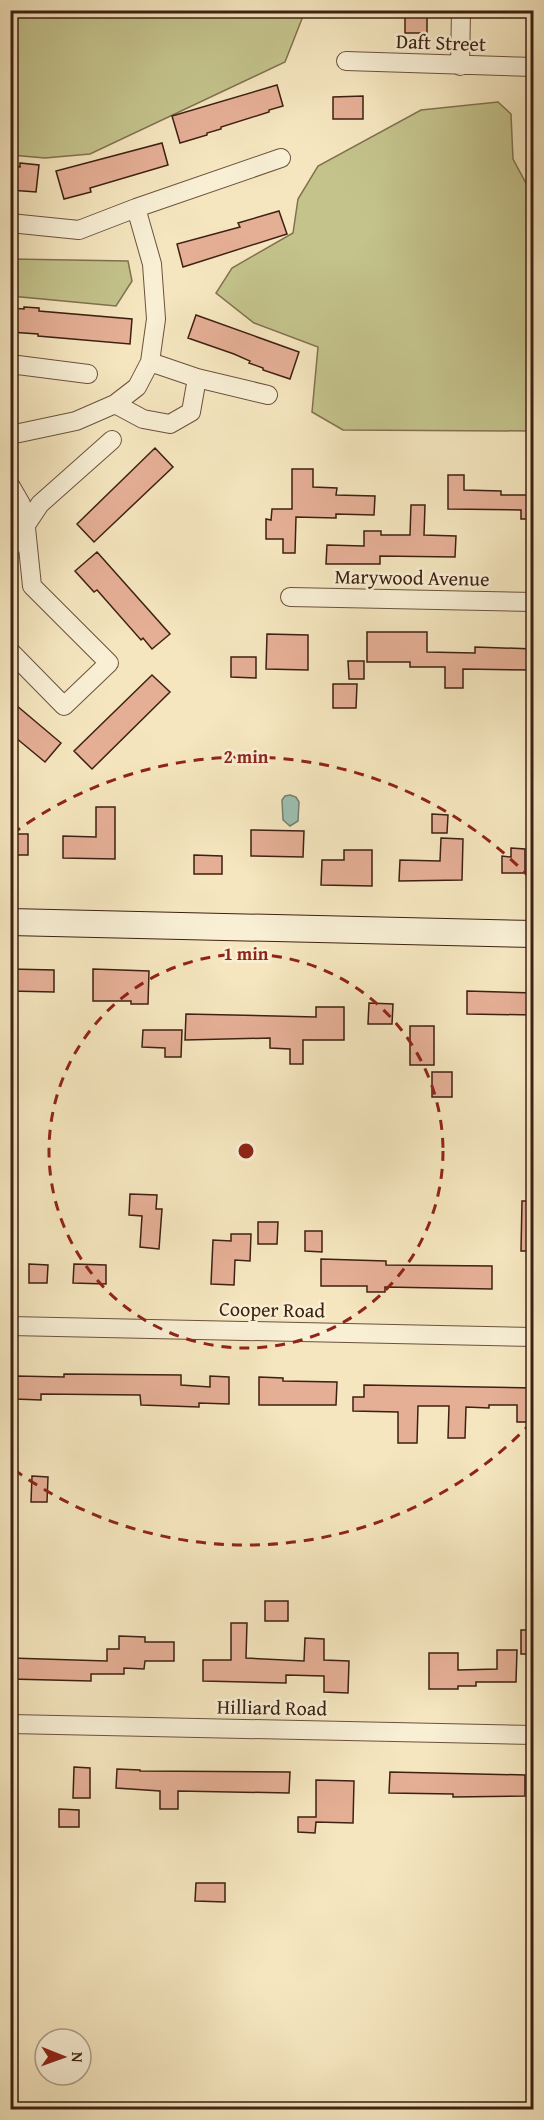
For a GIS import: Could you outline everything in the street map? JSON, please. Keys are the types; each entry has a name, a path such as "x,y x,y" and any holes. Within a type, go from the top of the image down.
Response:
{"street":[{"path":"460,66 461,10"},
{"name":"Daft Street","path":"346,61 534,67"},
{"path":"10,224 79,230 281,158"},
{"path":"10,435 76,421 115,404 137,387 150,362 156,319 152,264 136,208"},
{"path":"150,362 197,378 268,395"},
{"path":"10,364 88,374"},
{"path":"115,404 143,419 170,424 191,412 197,378"},
{"path":"10,549 40,504 112,440"},
{"path":"10,485 21,504 32,586 109,663 64,706 10,651"},
{"name":"Marywood Avenue","path":"290,597 534,602"},
{"path":"10,922 534,934"},
{"name":"Cooper Road","path":"10,1326 534,1337"},
{"name":"Hilliard Road","path":"10,1724 534,1735"}],"shaded area":[{"path":"10,11 305,11 285,62 90,154 45,158 11,155"},
{"path":"498,102 511,114 513,159 527,185 533,185 533,431 343,430 312,412 318,347 254,323 216,293 232,268 293,233 298,199 318,166 421,110"},
{"path":"11,259 128,261 132,281 116,306 11,296"},
{"path":"285,796 296,797 299,802 298,821 290,826 283,820 282,800"}],"building":[{"path":"405,10 427,10 427,33 405,33"},
{"path":"277,85 283,106 180,143 172,116"},
{"path":"363,96 363,119 333,119 333,97"},
{"path":"162,143 168,165 90,188 91,192 64,199 56,171"},
{"path":"20,163 39,165 36,192 10,190 10,166 20,167"},
{"path":"279,211 287,234 183,267 177,244 240,227 238,223"},
{"path":"24,307 39,308 39,311 132,319 130,344 10,332 10,308 24,309"},
{"path":"196,315 299,352 290,379 263,370 234,354 188,338"},
{"path":"155,448 173,467 94,542 77,524"},
{"path":"292,469 313,469 313,487 337,488 336,495 375,496 374,515 336,514 336,518 296,517 295,553 283,553 283,539 266,539 266,519 271,520 272,509 292,509"},
{"path":"448,475 464,475 464,490 501,491 501,495 534,495 534,519 521,519 521,510 448,509"},
{"path":"411,505 425,505 424,535 456,536 455,557 380,556 380,564 326,564 327,545 364,546 364,531 381,531 381,535 410,535"},
{"path":"97,552 170,634 152,649 143,638 141,640 97,590 94,592 75,571"},
{"path":"367,632 427,632 427,652 475,653 475,647 534,649 534,670 463,669 463,688 445,688 445,667 410,667 410,662 367,662"},
{"path":"267,634 308,635 308,670 266,669"},
{"path":"231,657 256,657 256,678 231,677"},
{"path":"348,661 364,661 364,679 349,679"},
{"path":"152,675 170,692 92,769 74,751"},
{"path":"333,684 357,684 356,708 333,708"},
{"path":"10,700 61,743 45,762 10,733"},
{"path":"96,807 115,807 115,859 63,858 63,836 96,837"},
{"path":"432,814 448,815 447,833 432,833"},
{"path":"251,830 304,831 303,857 251,856"},
{"path":"10,834 28,834 28,855 10,855"},
{"path":"441,838 463,839 462,880 399,881 400,860 440,861"},
{"path":"511,848 525,849 525,873 502,873 502,856 511,857"},
{"path":"344,850 372,850 372,886 321,885 322,860 344,860"},
{"path":"194,855 222,856 222,874 194,874"},
{"path":"10,969 54,970 54,992 10,991"},
{"path":"93,969 149,971 148,1004 131,1004 131,1001 93,1001"},
{"path":"467,991 534,993 534,1015 467,1014"},
{"path":"369,1003 393,1004 392,1024 368,1024"},
{"path":"316,1007 344,1007 344,1040 303,1040 303,1064 290,1064 290,1049 270,1048 270,1038 185,1040 186,1014 316,1017"},
{"path":"410,1026 434,1026 434,1065 410,1065"},
{"path":"143,1030 182,1030 181,1057 165,1057 165,1048 142,1047"},
{"path":"432,1072 452,1072 452,1097 432,1097"},
{"path":"130,1194 157,1195 156,1209 162,1209 159,1249 140,1247 142,1216 129,1215"},
{"path":"522,1201 534,1201 534,1251 521,1251"},
{"path":"258,1222 278,1222 277,1244 258,1244"},
{"path":"305,1231 322,1231 322,1252 305,1251"},
{"path":"231,1234 251,1234 250,1261 235,1260 234,1285 211,1284 213,1240 231,1241"},
{"path":"321,1259 386,1261 386,1265 492,1266 492,1289 385,1287 385,1292 367,1292 367,1286 321,1286"},
{"path":"29,1264 48,1265 47,1283 29,1283"},
{"path":"74,1264 106,1265 106,1284 73,1283"},
{"path":"64,1374 181,1375 181,1385 210,1387 210,1376 229,1377 229,1404 199,1403 199,1407 141,1405 140,1395 41,1394 41,1400 15,1399 16,1376 64,1377"},
{"path":"259,1377 283,1378 283,1381 337,1382 336,1405 259,1405"},
{"path":"364,1385 534,1388 534,1422 517,1422 517,1405 489,1405 489,1408 466,1407 465,1438 448,1438 449,1406 418,1406 417,1443 398,1443 398,1412 353,1411 353,1397 364,1397"},
{"path":"32,1476 48,1477 47,1502 31,1502"},
{"path":"265,1601 288,1601 288,1621 265,1621"},
{"path":"231,1623 247,1623 246,1658 304,1661 305,1638 324,1639 324,1660 349,1661 348,1693 324,1692 324,1676 286,1675 286,1683 203,1681 203,1660 231,1660"},
{"path":"521,1630 534,1630 534,1654 521,1654"},
{"path":"119,1636 145,1637 145,1642 174,1642 174,1661 145,1661 144,1669 124,1668 124,1674 91,1674 91,1681 10,1679 11,1658 107,1661 107,1649 119,1649"},
{"path":"497,1650 517,1650 516,1682 476,1682 476,1686 458,1686 458,1689 429,1689 429,1653 458,1653 458,1670 497,1669"},
{"path":"74,1767 90,1768 90,1798 73,1798"},
{"path":"117,1769 290,1772 289,1793 178,1791 178,1809 160,1809 160,1791 116,1788"},
{"path":"390,1772 525,1775 525,1796 453,1797 453,1794 389,1793"},
{"path":"316,1780 354,1781 353,1823 316,1822 315,1833 298,1832 298,1817 316,1817"},
{"path":"59,1809 79,1810 79,1827 59,1827"},
{"path":"196,1883 225,1883 225,1902 195,1901"}]}
